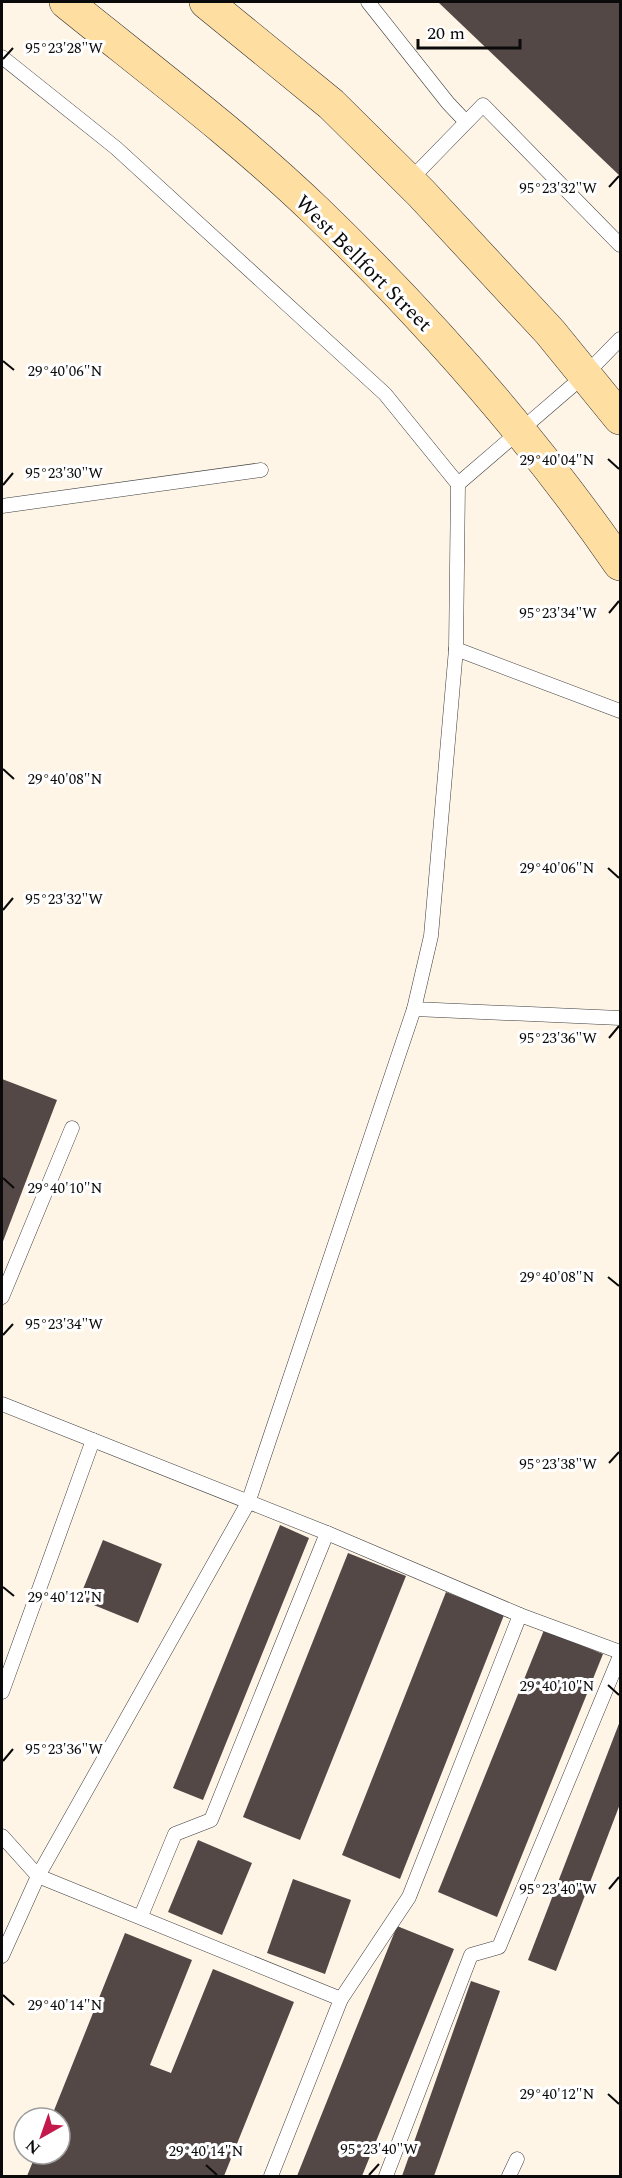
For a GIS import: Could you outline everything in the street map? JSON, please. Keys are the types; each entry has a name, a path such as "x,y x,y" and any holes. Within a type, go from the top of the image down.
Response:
{"main road":[{"name":"West Bellfort Street","path":"66,2 249,152 315,210 442,341 521,432 573,496 621,564"},
{"path":"206,2 331,104 409,181 486,261 586,374 621,418"}],"lane":[{"path":"368,2 448,103 466,122"},
{"path":"2,57 117,147 385,394 458,484 456,649 430,936 414,1009 248,1503 38,1876 2,1956"},
{"path":"409,181 483,105 621,245"},
{"path":"458,484 521,432 621,339"},
{"path":"2,506 261,470"},
{"path":"456,649 621,711"},
{"path":"414,1009 621,1018"},
{"path":"2,1297 72,1128"},
{"path":"2,1404 327,1533 520,1615 621,1654 499,1947 471,1955 386,2176"},
{"path":"2,1692 93,1440"},
{"path":"141,1916 175,1834 212,1820 327,1533"},
{"path":"271,2176 341,1999 410,1897 520,1615"},
{"path":"2,1836 38,1876 341,1999"},
{"path":"509,2176 517,2159"}],"building":[{"path":"438,2 620,2 620,176"},
{"path":"2,1079 57,1100 2,1244"},
{"path":"280,1525 309,1538 203,1800 173,1788"},
{"path":"103,1540 162,1564 138,1623 79,1599"},
{"path":"348,1553 406,1576 300,1840 243,1817"},
{"path":"446,1592 504,1615 400,1879 342,1855"},
{"path":"544,1630 603,1654 497,1917 438,1892"},
{"path":"620,1721 620,1804 556,1971 528,1960"},
{"path":"198,1840 252,1863 222,1935 168,1912"},
{"path":"293,1879 351,1900 325,1974 267,1953"},
{"path":"397,1926 454,1949 362,2176 297,2176"},
{"path":"125,1933 192,1960 150,2065 171,2073 213,1969 294,2002 224,2176 27,2176 31,2166 72,2166 72,2106 56,2106"},
{"path":"471,1981 500,1991 434,2176 402,2176"}]}
